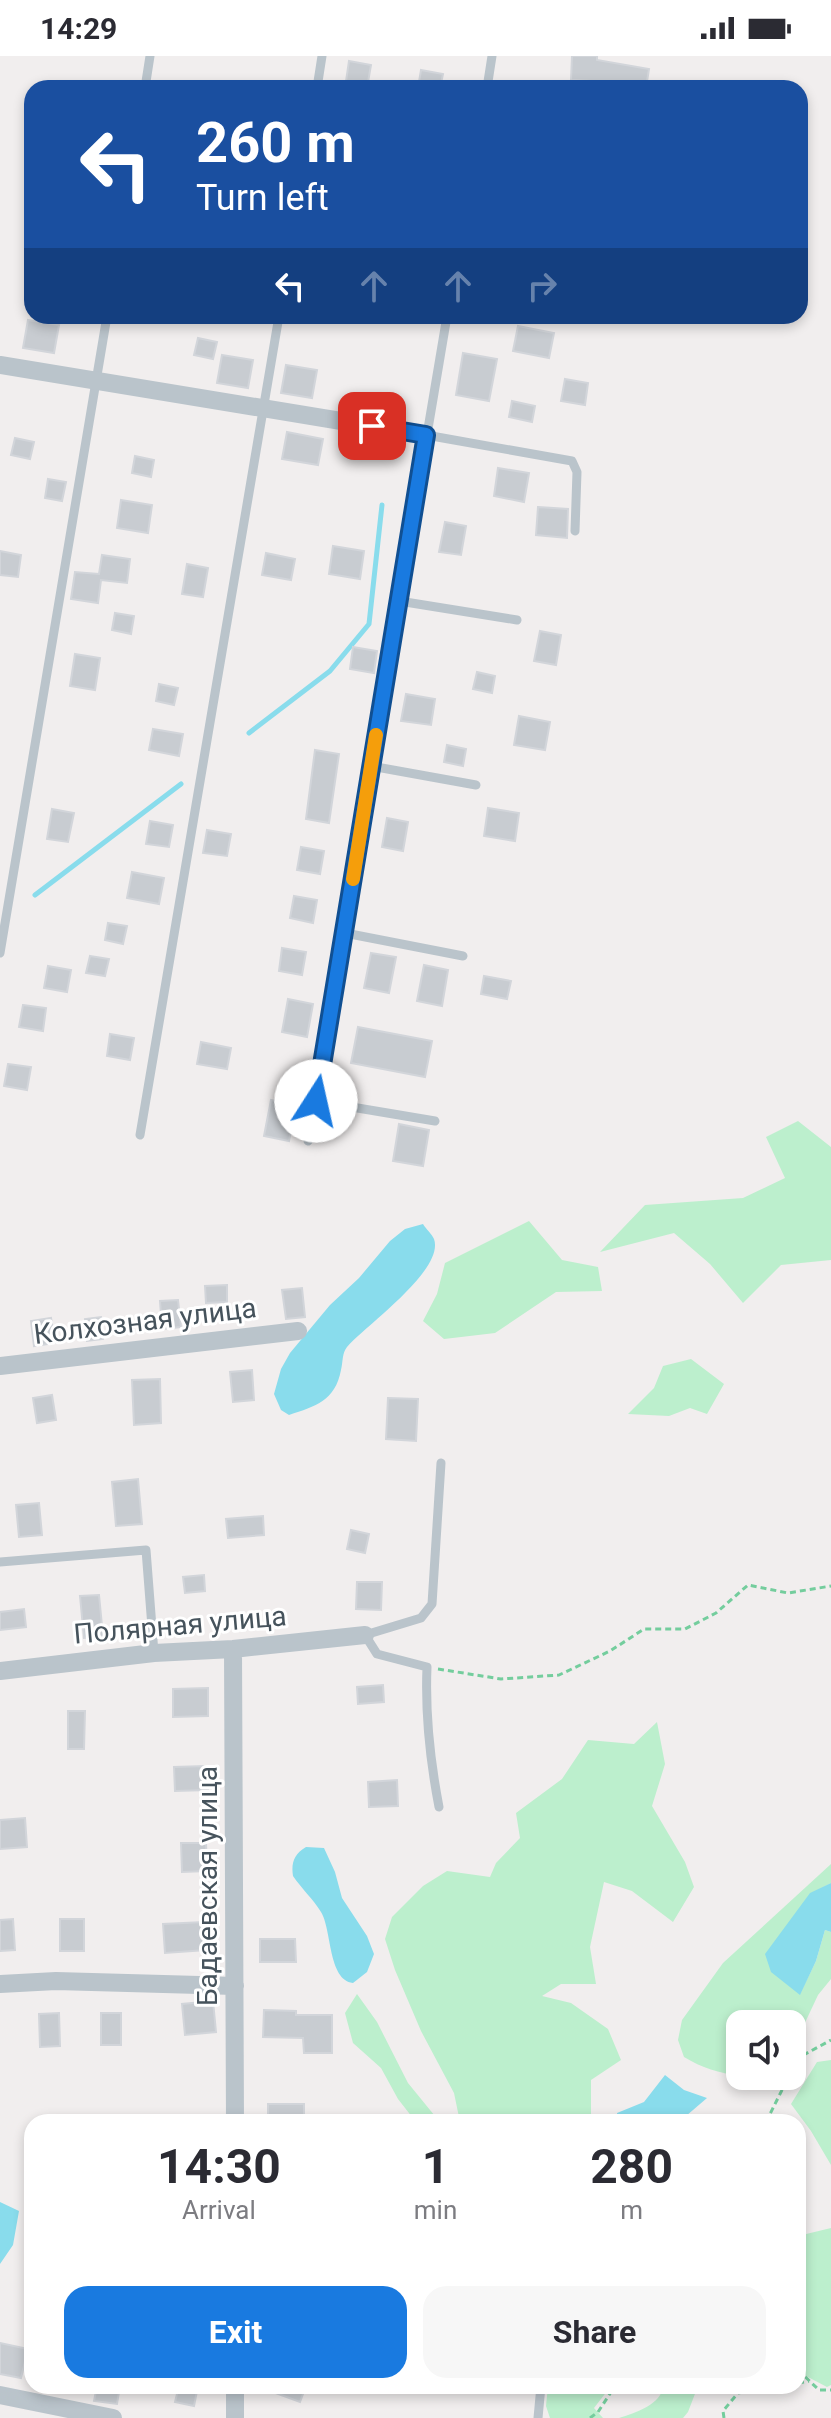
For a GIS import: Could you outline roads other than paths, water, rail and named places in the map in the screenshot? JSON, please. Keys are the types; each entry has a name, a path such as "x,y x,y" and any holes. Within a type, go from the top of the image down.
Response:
{"street":[{"path":"0,365 426,435"},
{"name":"Колхозная улица","path":"0,1366 298,1331"},
{"name":"Полярная улица","path":"0,1671 154,1653 233,1649 365,1635"},
{"name":"Бадаевская улица","path":"233,1649 235,2114"},
{"path":"0,1984 56,1981 235,1986"},
{"path":"235,2394 235,2418"},
{"path":"0,2395 113,2418"}],"lane":[{"path":"146,80 150,56"},
{"path":"318,80 322,56"},
{"path":"488,80 492,56"},
{"path":"0,953 106,324"},
{"path":"140,1135 278,324"},
{"path":"308,1141 446,324"},
{"path":"426,435 572,461 577,472 575,531"},
{"path":"399,601 517,620"},
{"path":"371,766 476,785"},
{"path":"345,933 463,956"},
{"path":"316,1101 435,1121"},
{"path":"439,1807 425,1710 427,1667 377,1654 365,1635 421,1618 432,1604 441,1463"},
{"path":"0,1562 146,1550 154,1653"},
{"path":"538,2418 540,2394"}],"water":[{"path":"423,1224 434,1239 434,1252 428,1266 401,1297 347,1347 334,1389 323,1401 289,1415 281,1410 274,1394 281,1369 290,1353 390,1241 405,1229"},
{"path":"306,1847 324,1848 342,1898 367,1936 374,1954 367,1972 353,1983 339,1973 325,1920 293,1876 294,1859"},
{"path":"831,1883 831,1932 825,1930 816,1961 800,1995 771,1972 765,1954 810,1893"},
{"path":"665,2075 684,2090 707,2098 688,2114 617,2114 644,2102"},
{"path":"0,2202 19,2211 13,2245 0,2264"}],"waterway":[{"path":"249,733 330,671 369,624 382,505"},
{"path":"35,895 181,784"}]}
